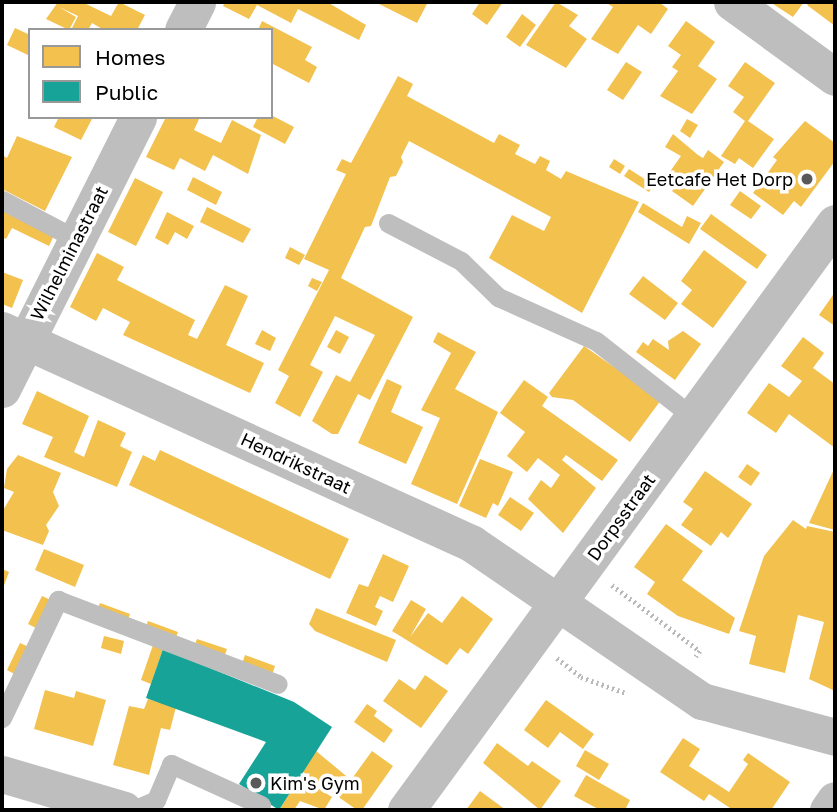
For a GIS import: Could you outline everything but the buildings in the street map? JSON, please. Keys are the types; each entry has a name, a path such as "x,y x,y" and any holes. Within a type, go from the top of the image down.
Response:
{"street":[{"path":"184,28 197,2"},
{"path":"732,2 835,77"},
{"name":"Wilhelminastraat","path":"2,388 13,335 76,239 137,119"},
{"name":"Dorpsstraat","path":"406,810 835,223"},
{"name":"Hendrikstraat","path":"13,335 471,543 560,600 702,701 835,737"},
{"path":"2,774 124,810"},
{"path":"828,810 835,800"}],"lane":[{"path":"2,200 76,239"},
{"path":"388,223 461,261 498,297 596,341 693,417"},
{"path":"2,718 58,600 278,684"},
{"path":"132,810 156,800 171,764 261,805"}],"path":[{"path":"586,564 700,651 678,683"}],"place":[{"name":"Eetcafe Het Dorp","path":"807,179"},
{"name":"Kim's Gym","path":"256,783"}]}
